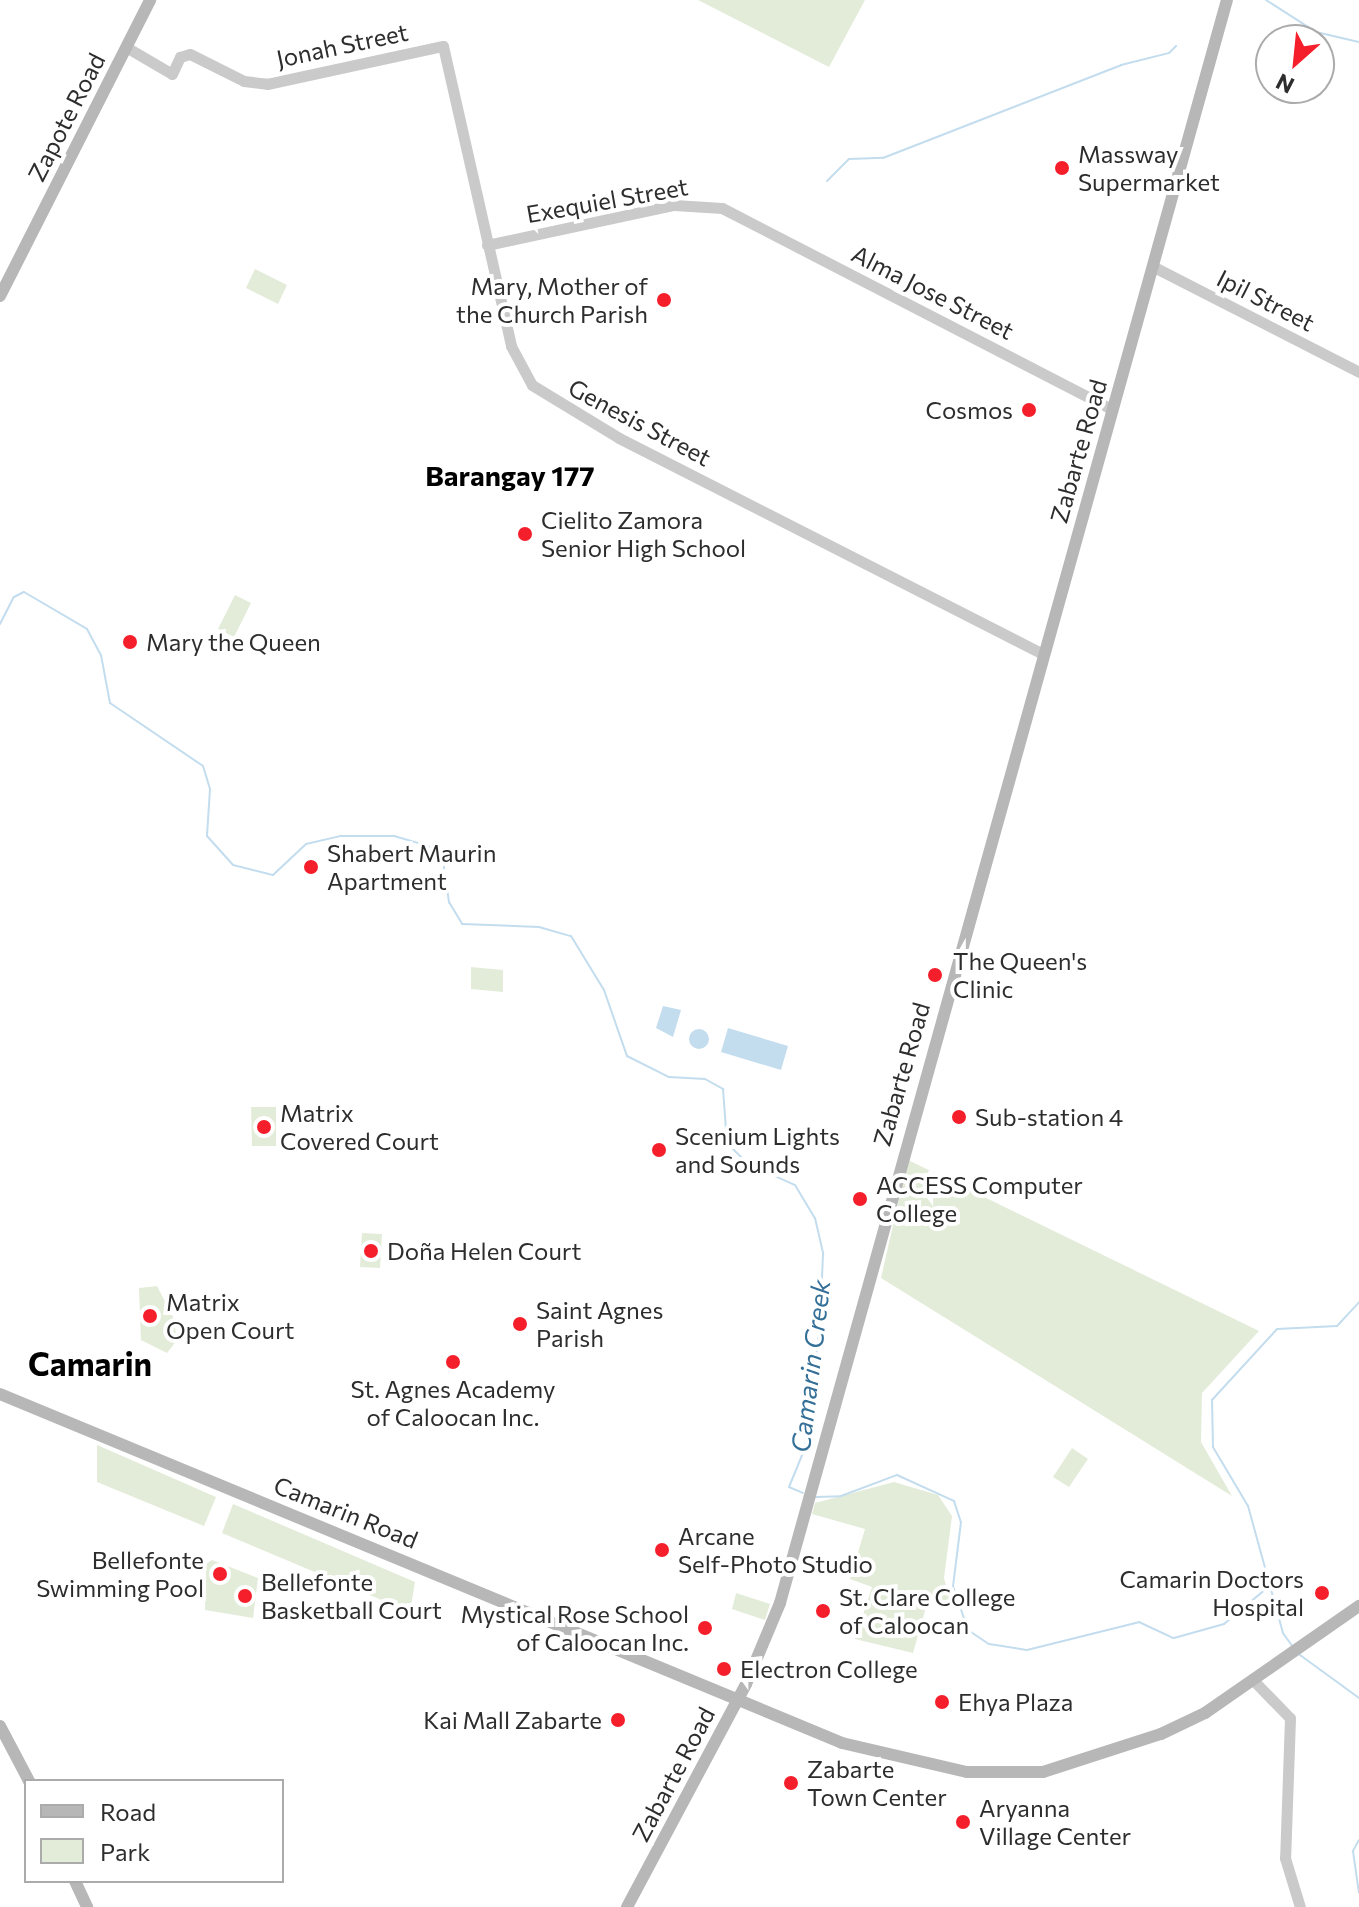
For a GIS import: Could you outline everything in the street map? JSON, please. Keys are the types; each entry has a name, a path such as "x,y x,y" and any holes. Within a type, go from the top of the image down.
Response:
{"main road":[{"name":"Zapote Road","path":"0,296 150,0"},
{"name":"Zabarte Road","path":"627,1907 739,1697 780,1603 1227,0"},
{"name":"Camarin Road","path":"0,1394 739,1697 842,1743 967,1772 1043,1772 1161,1734 1205,1713 1359,1606"},
{"path":"0,1726 28,1779"},
{"path":"76,1883 87,1907"}],"street":[{"name":"Jonah Street","path":"126,47 172,74 180,57 190,54 244,81 267,84 443,46"},
{"name":"Genesis Street","path":"443,46 515,357 541,394 1043,654"},
{"name":"Exequiel Street","path":"487,245 674,205 708,205 734,213"},
{"name":"Alma Jose Street","path":"734,213 1112,409"},
{"name":"Ipil Street","path":"1152,266 1359,372"},
{"path":"1253,1680 1290,1718 1285,1858 1300,1907"}],"green space":[{"path":"698,0 865,0 829,67"},
{"path":"255,269 287,285 278,304 246,288"},
{"path":"235,595 251,603 234,637 218,629"},
{"path":"471,967 503,970 503,992 471,989"},
{"name":"Matrix Covered Court","path":"251,1107 276,1107 276,1146 252,1146"},
{"path":"908,1160 1259,1331 1202,1393 1201,1442 1232,1496 881,1278"},
{"name":"Doña Helen Court","path":"362,1233 382,1234 380,1268 360,1267"},
{"path":"157,1286 173,1317 177,1340 167,1353 141,1340 139,1288"},
{"path":"97,1445 216,1497 204,1526 97,1482"},
{"path":"1072,1448 1088,1459 1069,1487 1053,1477"},
{"path":"894,1482 938,1495 952,1516 944,1578 952,1608 928,1600 913,1653 855,1639 872,1587 850,1579 865,1529 812,1514 815,1503"},
{"path":"233,1504 415,1582 410,1612 222,1533"},
{"path":"212,1560 258,1578 253,1618 205,1610 206,1564"},
{"path":"736,1593 770,1604 765,1620 732,1609"}],"water":[{"path":"663,1006 681,1010 673,1037 656,1028"},
{"path":"728,1028 788,1046 781,1070 721,1052"},
{"path":"699,1029 706,1032 709,1039 706,1046 699,1049 692,1046 689,1039 692,1032"}],"waterway":[{"path":"1266,0 1316,32 1359,42"},
{"path":"827,181 849,159 883,158 1121,65 1169,53 1176,46"},
{"name":"Camarin Creek","path":"0,624 14,597 24,592 87,629 101,655 110,703 203,766 210,789 207,836 233,865 273,875 306,844 340,836 394,836 426,845 442,854 449,902 462,924 539,927 571,936 604,990 627,1056 669,1077 705,1079 723,1089 727,1143 748,1164 795,1185 815,1218 823,1254 820,1324 805,1448 789,1487 803,1493"},
{"path":"1293,1647 1283,1633 1248,1506 1213,1447 1212,1400 1277,1329 1337,1326 1359,1302"},
{"name":"Camarin Creek","path":"816,1497 841,1496 897,1475 954,1501 961,1522 953,1586 968,1630 989,1644 1027,1650 1139,1622 1174,1638 1224,1624 1273,1583"},
{"name":"Camarin Creek","path":"1300,1655 1359,1698"},
{"name":"Camarin Creek","path":"1359,1840 1353,1851 1359,1893"}],"place":[{"name":"Massway Supermarket","path":"1062,168"},
{"name":"Mary, Mother of the Church Parish","path":"664,300"},
{"name":"Cosmos","path":"1029,410"},
{"name":"Cielito Zamora Senior High School","path":"525,534"},
{"name":"Mary the Queen","path":"130,642"},
{"name":"Shabert Maurin Apartment","path":"311,867"},
{"name":"The Queen's Clinic","path":"935,975"},
{"name":"Sub-station 4","path":"959,1117"},
{"name":"Matrix Covered Court","path":"264,1127"},
{"name":"Scenium Lights and Sounds","path":"659,1150"},
{"name":"ACCESS Computer College","path":"860,1199"},
{"name":"Doña Helen Court","path":"371,1251"},
{"name":"Matrix Open Court","path":"150,1316"},
{"name":"Saint Agnes Parish","path":"520,1324"},
{"name":"St. Agnes Academy of Caloocan Inc.","path":"453,1362"},
{"name":"Arcane Self-Photo Studio","path":"662,1550"},
{"name":"Bellefonte Swimming Pool","path":"220,1574"},
{"name":"Camarin Doctors Hospital","path":"1322,1593"},
{"name":"Bellefonte Basketball Court","path":"245,1596"},
{"name":"St. Clare College of Caloocan","path":"823,1611"},
{"name":"Mystical Rose School of Caloocan Inc.","path":"705,1628"},
{"name":"Electron College","path":"724,1669"},
{"name":"Ehya Plaza","path":"942,1702"},
{"name":"Kai Mall Zabarte","path":"618,1720"},
{"name":"Zabarte Town Center","path":"791,1783"},
{"name":"Aryanna Village Center","path":"963,1822"}],"district":[{"name":"Barangay 177","path":"510,475"},
{"name":"Camarin","path":"90,1363"}]}
